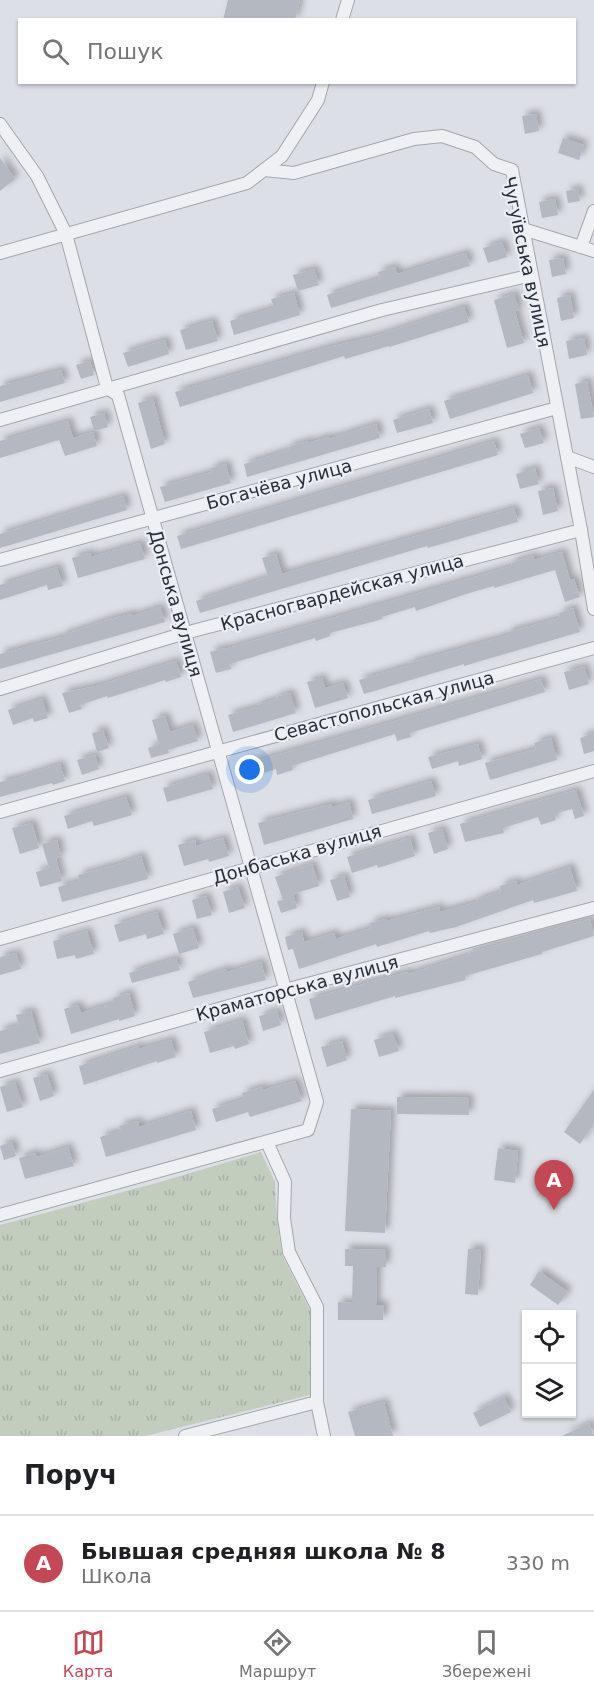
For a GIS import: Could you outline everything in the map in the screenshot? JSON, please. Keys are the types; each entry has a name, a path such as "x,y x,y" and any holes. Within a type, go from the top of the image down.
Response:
{"street":[{"path":"343,18 348,0"},
{"path":"0,253 247,183 282,156 318,100 322,84"},
{"name":"Донська вулиця","path":"0,124 37,176 66,234 107,388 118,395 316,1102 308,1130 267,1142"},
{"name":"Чугуївська вулиця","path":"264,170 294,173 414,139 442,136 475,147 494,164 512,170 594,609"},
{"path":"581,247 594,211"},
{"path":"524,229 594,251"},
{"path":"0,420 382,310 532,274"},
{"name":"Богачёва улица","path":"0,560 557,408"},
{"path":"567,457 594,467"},
{"name":"Красногвардейская улица","path":"0,689 185,633 581,530"},
{"name":"Севастопольская улица","path":"0,812 594,648"},
{"name":"Донбаська вулиця","path":"0,939 594,771"},
{"name":"Краматорська вулиця","path":"0,1071 285,990 594,908"},
{"path":"0,1215 267,1142 285,1182 284,1218 289,1252 317,1307 317,1402 324,1436"},
{"path":"184,1436 317,1402"}],"green space":[{"path":"261,1152 275,1182 282,1255 310,1310 310,1395 145,1436 0,1436 0,1225"}],"building":[{"path":"228,0 300,0 296,18 224,18"},
{"path":"536,114 539,131 525,134 522,116"},
{"path":"563,138 584,145 579,160 558,153"},
{"path":"0,158 15,179 0,191"},
{"path":"578,189 580,201 568,203 566,191"},
{"path":"555,199 558,215 542,218 539,202"},
{"path":"502,242 507,257 488,263 483,248"},
{"path":"466,253 470,266 331,308 327,295 380,278 378,272 395,267 397,274"},
{"path":"563,258 566,274 552,277 549,260"},
{"path":"314,269 319,285 298,291 293,275"},
{"path":"294,293 300,315 234,335 230,321 274,308 271,299"},
{"path":"514,294 519,310 515,311 524,343 507,348 494,300"},
{"path":"570,295 574,318 561,321 557,298"},
{"path":"464,307 469,322 389,347 345,359 344,356 180,407 175,392 329,347 376,336"},
{"path":"212,321 218,341 186,350 180,330"},
{"path":"584,338 587,355 569,359 566,341"},
{"path":"165,340 169,354 128,367 123,353"},
{"path":"90,361 94,375 81,379 76,365"},
{"path":"61,370 65,383 0,402 0,386"},
{"path":"528,375 533,393 450,419 444,401"},
{"path":"587,381 594,417 581,419 575,384"},
{"path":"153,398 165,444 151,449 138,403"},
{"path":"429,409 433,423 397,433 393,420"},
{"path":"104,413 108,427 94,431 90,417"},
{"path":"68,421 73,438 93,432 97,446 65,456 59,440 0,458 0,441"},
{"path":"376,424 380,438 247,477 244,464 289,450 288,447 308,441 308,443 329,437 329,439"},
{"path":"539,428 544,443 525,448 520,434"},
{"path":"494,441 498,455 181,549 177,536"},
{"path":"226,464 231,483 165,502 160,487 212,472 211,468"},
{"path":"535,468 539,484 520,489 516,474"},
{"path":"553,488 558,511 543,515 538,491"},
{"path":"123,496 127,510 0,548 0,534"},
{"path":"514,508 518,522 428,548 427,546 200,613 196,601 268,577 262,558 276,554 282,574"},
{"path":"140,543 145,559 78,578 72,558 90,553 91,557"},
{"path":"562,552 570,580 574,579 580,597 565,602 555,570 466,594 416,611 415,607 382,617 383,619 330,633 330,636 316,641 315,638 230,664 231,669 216,673 210,652 512,566 511,563 533,556 534,560"},
{"path":"57,567 63,586 48,590 47,585 0,600 0,585"},
{"path":"160,607 165,622 0,669 0,654 63,637 63,635 110,619 131,614 132,616"},
{"path":"573,608 580,632 364,694 359,680 410,665 409,663 509,635 508,632 560,618 559,613"},
{"path":"176,661 181,677 108,698 107,696 80,705 82,709 69,713 62,693 96,686"},
{"path":"584,667 589,684 569,690 564,672"},
{"path":"322,678 325,688 343,683 348,698 315,708 307,682"},
{"path":"541,679 545,692 410,733 411,737 397,741 395,734 292,766 293,770 277,775 276,769 246,778 242,765"},
{"path":"290,693 296,713 233,732 228,715 257,707 257,705"},
{"path":"42,699 48,718 34,722 33,718 13,725 8,710"},
{"path":"165,716 170,732 193,725 198,741 151,758 148,748 159,744 152,720"},
{"path":"103,730 109,748 97,752 92,733"},
{"path":"594,733 594,751 584,754 580,738"},
{"path":"551,738 557,760 490,780 485,763 536,749 534,743"},
{"path":"478,744 482,759 459,766 458,761 432,769 428,757"},
{"path":"95,755 99,769 82,775 77,760"},
{"path":"60,764 65,781 0,797 0,782"},
{"path":"208,774 213,789 167,802 163,788"},
{"path":"431,781 436,796 372,814 368,800"},
{"path":"576,790 584,816 575,819 572,809 554,814 556,820 541,825 538,817 503,828 504,833 465,842 460,824"},
{"path":"126,797 132,815 94,826 92,821 68,829 64,816"},
{"path":"349,802 353,819 264,845 258,823 331,804 332,807"},
{"path":"32,823 39,848 20,854 12,828"},
{"path":"442,829 448,849 434,854 428,833"},
{"path":"223,838 229,856 184,866 178,845 195,840 196,846"},
{"path":"410,838 415,856 378,868 377,865 352,873 347,857"},
{"path":"57,840 61,856 56,858 62,881 40,887 36,872 49,868 42,844"},
{"path":"141,856 148,879 62,902 58,887 80,881 78,875"},
{"path":"312,864 319,886 293,894 297,908 281,913 277,901 283,900 275,877"},
{"path":"570,867 577,891 534,903 533,900 456,927 430,933 429,931 377,947 376,944 299,969 293,949 288,950 285,937 302,932 304,942 334,933 336,939 371,928 370,923 386,919 387,921 439,907 440,912 477,902 476,900 501,892 500,886 516,881 517,885"},
{"path":"344,876 350,897 337,901 330,880"},
{"path":"238,887 245,908 229,913 223,892"},
{"path":"206,896 212,915 197,919 192,900"},
{"path":"157,912 164,934 147,939 146,934 119,942 114,925"},
{"path":"590,919 594,936 465,976 466,980 395,998 395,996 315,1020 309,999 407,972 408,974 469,955 468,953"},
{"path":"193,928 199,948 179,954 173,934"},
{"path":"87,931 94,954 76,959 75,955 57,959 53,941"},
{"path":"16,953 21,969 0,975 0,957"},
{"path":"176,958 180,970 132,983 129,973"},
{"path":"261,962 266,980 193,998 188,982 227,969 227,972"},
{"path":"129,993 135,1016 71,1034 64,1009 78,1005 81,1013 114,1003 113,998"},
{"path":"31,1011 40,1043 0,1054 0,1031 19,1025 16,1015"},
{"path":"277,1011 281,1025 263,1031 259,1016"},
{"path":"242,1020 249,1044 210,1053 204,1032"},
{"path":"393,1034 399,1051 379,1057 374,1040"},
{"path":"171,1040 176,1057 84,1085 79,1066 139,1046 139,1049"},
{"path":"342,1041 347,1060 327,1067 321,1047"},
{"path":"47,1074 54,1096 40,1101 33,1078"},
{"path":"295,1081 302,1101 250,1117 248,1112 216,1122 212,1109 244,1099 242,1093"},
{"path":"15,1082 23,1107 7,1112 0,1087"},
{"path":"594,1090 594,1124 580,1144 564,1132"},
{"path":"397,1097 469,1098 469,1115 397,1114"},
{"path":"351,1109 391,1111 385,1233 345,1231"},
{"path":"191,1111 196,1130 106,1157 100,1137 121,1131 119,1126 138,1121 139,1127"},
{"path":"12,1142 16,1156 4,1160 0,1146"},
{"path":"68,1147 74,1166 25,1179 19,1158 35,1153 37,1157"},
{"path":"498,1148 518,1151 515,1183 494,1180"},
{"path":"345,1249 386,1250 386,1267 377,1267 376,1305 384,1305 383,1320 338,1320 338,1302 352,1303 353,1266 345,1266"},
{"path":"468,1249 481,1249 478,1295 465,1294"},
{"path":"539,1271 568,1292 558,1305 530,1285"},
{"path":"504,1397 511,1412 480,1427 473,1413"},
{"path":"384,1402 393,1436 355,1436 348,1412"},
{"path":"589,1423 594,1436 562,1436"}],"place":[{"name":"Бывшая средняя школа № 8","path":"554,1210"}]}
